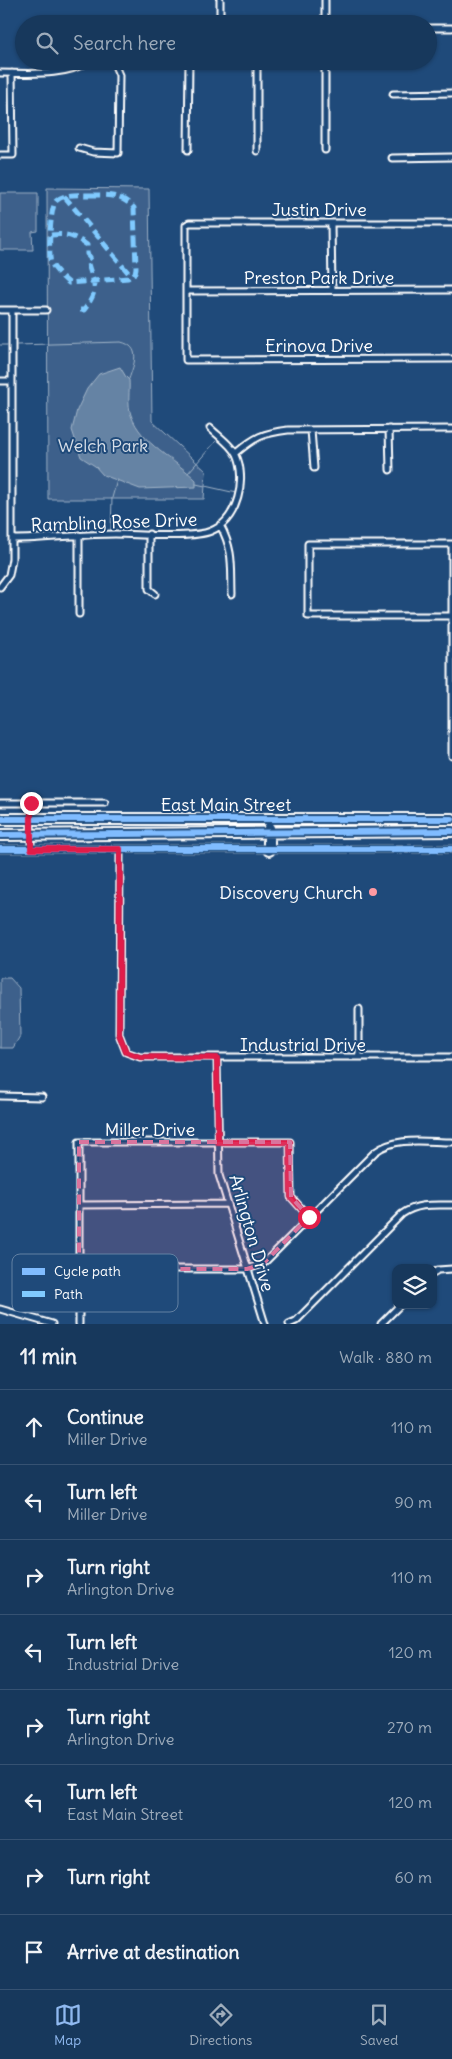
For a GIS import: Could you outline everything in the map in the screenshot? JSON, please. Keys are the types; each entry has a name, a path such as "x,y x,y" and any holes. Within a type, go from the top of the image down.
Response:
{"highway":[{"name":"East Main Street","path":"0,819 452,819"},
{"path":"269,819 269,850"},
{"name":"East Main Street","path":"0,835 452,831"}],"street":[{"path":"220,0 220,15"},
{"path":"325,0 325,15"},
{"path":"437,28 452,28"},
{"path":"0,73 61,70"},
{"path":"79,148 93,152 118,153 119,75 117,70"},
{"path":"188,150 189,70"},
{"path":"256,151 257,70"},
{"path":"325,70 325,150"},
{"path":"0,155 13,155 12,73"},
{"path":"393,94 452,93"},
{"path":"392,158 452,157"},
{"name":"Justin Drive","path":"186,291 186,225 189,223 452,223"},
{"path":"331,223 332,290"},
{"name":"Preston Park Drive","path":"186,291 452,290"},
{"name":"Erinova Drive","path":"186,291 186,360 452,359"},
{"path":"0,310 46,310"},
{"path":"0,587 11,571 12,310"},
{"path":"0,381 12,381"},
{"path":"210,428 236,453 249,442 267,433 288,430 452,429"},
{"path":"389,429 390,470"},
{"path":"311,430 314,468"},
{"name":"Rambling Rose Drive","path":"12,539 46,539 58,536 79,535 204,534 212,531 220,525 239,496 241,472 236,453"},
{"path":"220,525 232,553 232,594"},
{"path":"149,534 149,589 155,594"},
{"path":"79,535 79,614"},
{"path":"452,616 308,616 308,544 452,544 452,616 452,756"},
{"path":"0,803 105,804"},
{"path":"31,803 31,849"},
{"path":"0,849 452,850"},
{"name":"Industrial Drive","path":"120,849 119,1034 126,1052 140,1057 452,1057"},
{"path":"359,1009 359,1057"},
{"name":"Arlington Drive","path":"217,1058 219,1176 265,1324"},
{"path":"0,1096 42,1097"},
{"name":"Miller Drive","path":"79,1205 79,1142 290,1142 291,1197 309,1217"},
{"path":"178,1269 247,1269 263,1264 375,1152 386,1144 400,1142 452,1142"},
{"path":"79,1254 79,1205 228,1204"},
{"path":"289,1324 296,1321 410,1208 423,1205 452,1205"},
{"path":"437,1271 452,1269"},
{"path":"0,1309 52,1324"},
{"path":"381,1324 396,1309"}],"highlighted area":[{"path":"79,1142 290,1142 291,1197 309,1217 263,1264 247,1269 79,1269"}],"green space":[{"name":"Welch Park","path":"47,188 149,189 152,421 206,471 204,499 48,499"},
{"path":"0,193 38,193 38,231 32,232 33,250 0,250"},
{"path":"0,978 10,978 19,988 20,1036 13,1048 0,1048"}],"shaded area":[{"path":"120,367 129,380 130,411 136,425 150,443 196,480 196,487 140,489 103,475 95,466 81,457 72,430 77,410 87,389 99,374"}],"waterway":[{"path":"17,345 121,342 128,344 132,348 135,357 129,379"},
{"path":"0,345 7,345"},
{"path":"188,473 216,441"},
{"path":"111,531 112,498 117,480"},
{"path":"196,484 236,493"}],"marked path":[{"path":"90,195 108,195 119,198 134,208 136,268 135,273 128,278 69,283 51,263 50,231 52,212 56,201 59,198 68,196 90,195"},
{"path":"64,196 131,276"},
{"path":"51,235 62,234 70,236 87,245 87,254 90,257 87,260 94,291 84,310 80,310"}],"cycle path":[{"path":"0,819 452,819"},
{"path":"0,835 452,831"},
{"path":"0,849 452,849"}],"place":[{"name":"Discovery Church","path":"373,892"}],"route":[{"path":"31,803 31,849 120,849 119,1034 126,1052 140,1057 217,1058 218,1142 290,1142 291,1197 309,1217"}]}
